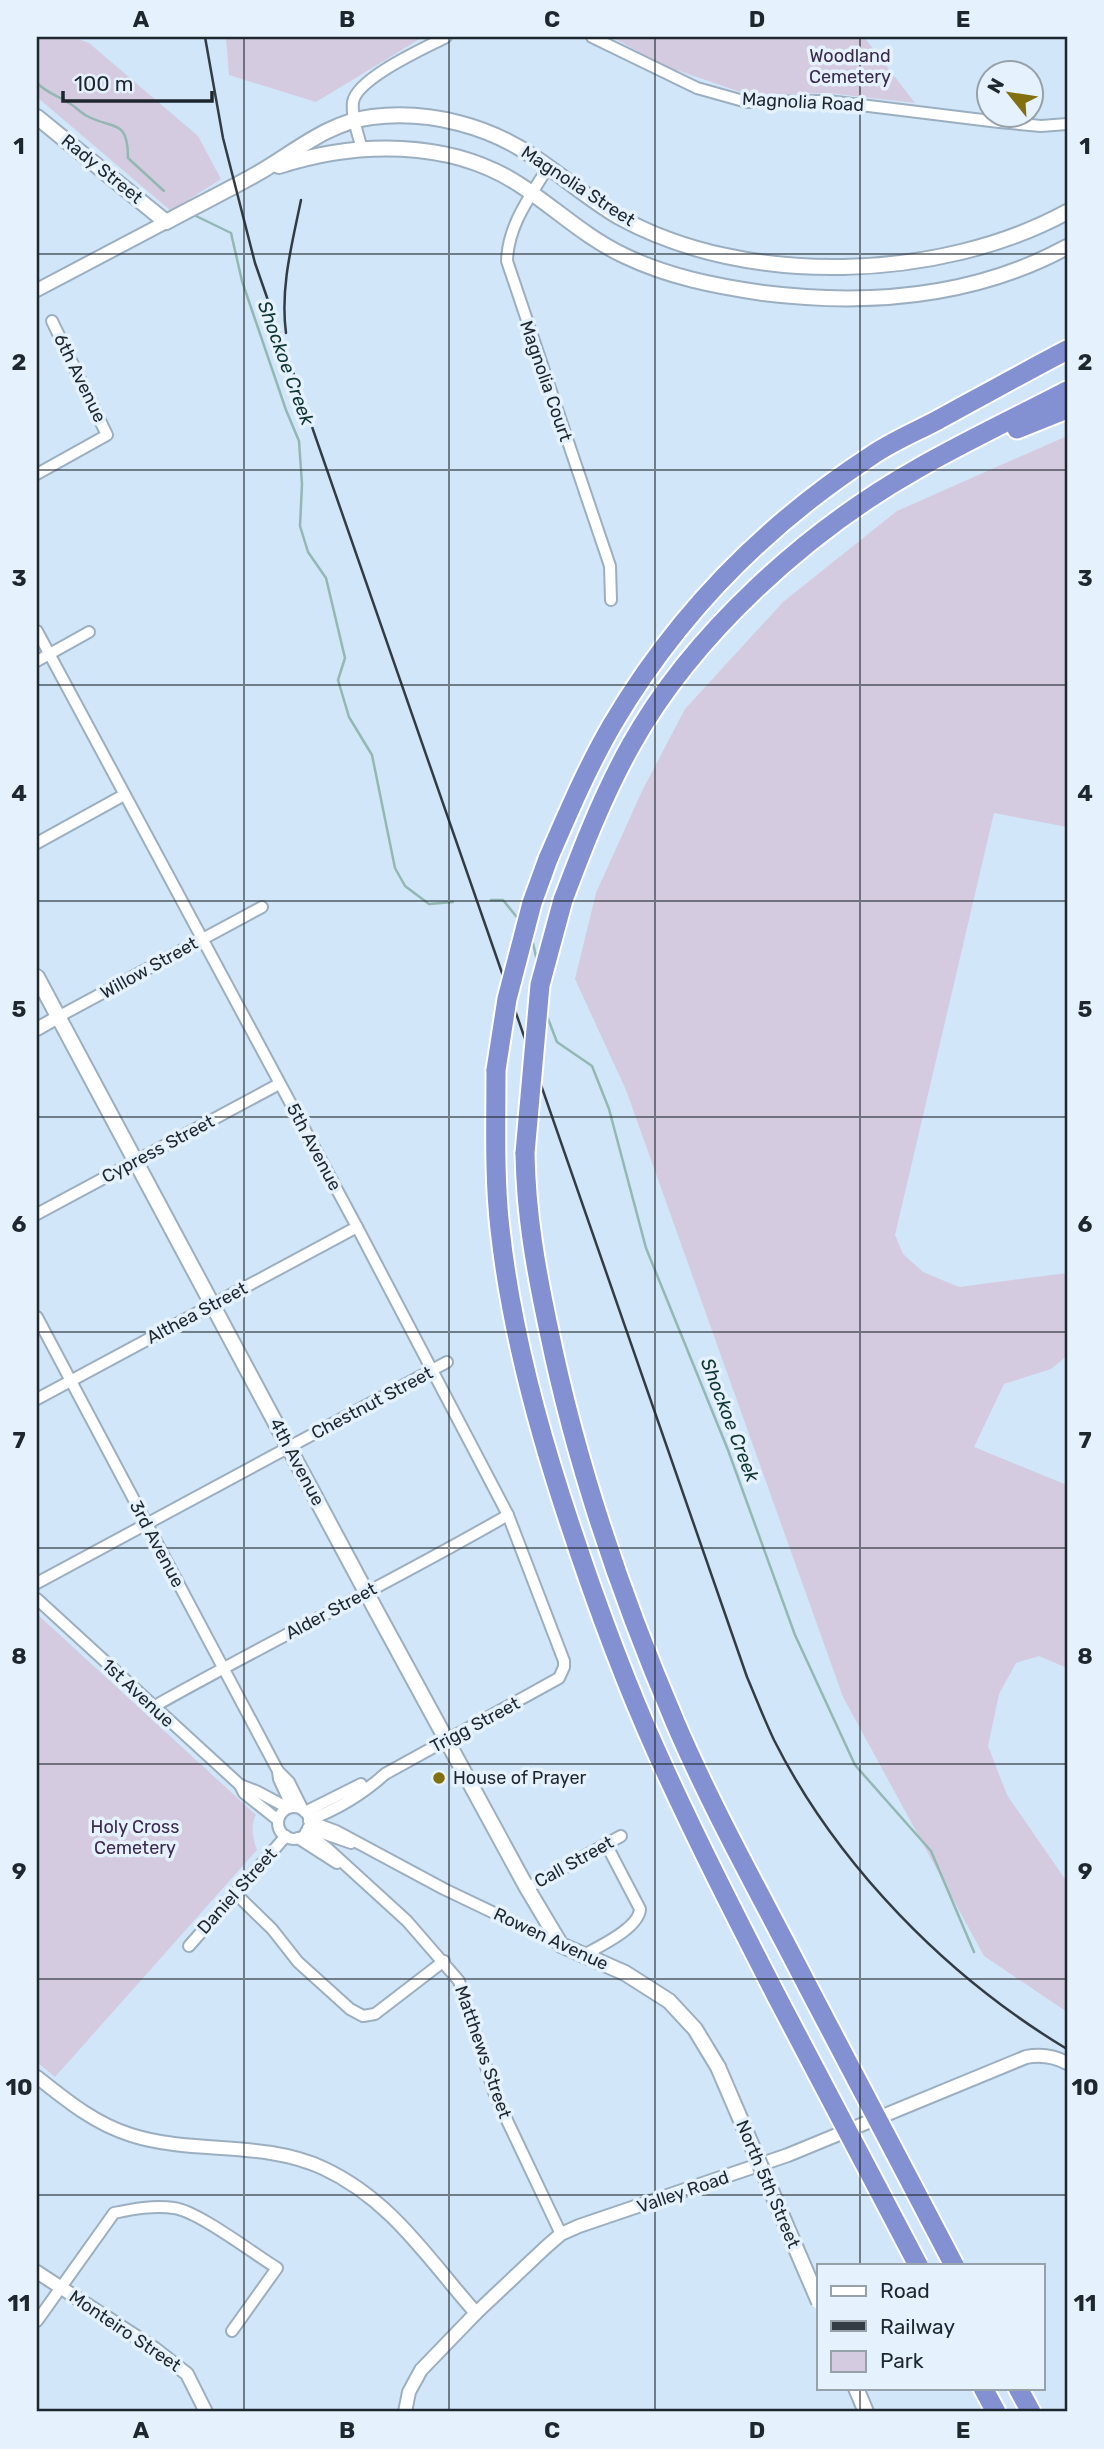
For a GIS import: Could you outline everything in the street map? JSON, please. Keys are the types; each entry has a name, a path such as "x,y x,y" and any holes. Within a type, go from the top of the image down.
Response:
{"highway":[{"path":"917,2264 709,1863 629,1688 586,1574 544,1443 516,1328 500,1229 496,1161 496,1070 507,999 532,902 582,779 652,663 691,612 739,561 786,519 872,455 1067,350"},
{"path":"953,2264 726,1828 675,1723 621,1584 560,1384 531,1242 525,1153 540,985 563,900 592,823 616,773 632,743 689,661 726,617 755,589 839,519 915,470 1067,391"},
{"path":"915,470 1067,409"},
{"path":"984,2390 996,2412"},
{"path":"1019,2390 1031,2412"}],"main road":[{"name":"Magnolia Street","path":"166,222 261,172 335,126 355,119 409,116 460,123 507,141 611,212 652,232 715,253 780,263 865,266 931,260 996,243 1029,231 1067,212"},
{"name":"Rady Street","path":"37,117 166,222"},
{"name":"Magnolia Street","path":"261,172 297,160 362,150 414,149 448,154 495,171 594,239 640,263 707,284 789,296 856,300 924,295 990,280 1067,247"},
{"name":"4th Avenue","path":"37,977 366,1592 527,1888 561,1945"},
{"name":"Rowen Avenue","path":"561,1945 625,1973 669,2001 695,2029 718,2067"},
{"name":"North 5th Street","path":"718,2067 817,2297"},
{"path":"857,2390 866,2412"}],"street":[{"path":"362,150 353,106 355,97 367,82 446,37"},
{"name":"Magnolia Road","path":"592,37 697,88 747,102 828,101 999,122 1067,124"},
{"name":"Magnolia Court","path":"548,167 512,229 507,261 610,566 611,600"},
{"name":"Magnolia Street","path":"37,290 166,222"},
{"name":"6th Avenue","path":"37,474 107,435 52,321"},
{"name":"5th Avenue","path":"37,631 357,1227 508,1515 564,1661 562,1673"},
{"path":"37,660 89,632"},
{"path":"37,843 124,796"},
{"name":"Willow Street","path":"37,1029 262,907"},
{"name":"Cypress Street","path":"37,1214 279,1084"},
{"name":"Althea Street","path":"37,1399 357,1227"},
{"name":"3rd Avenue","path":"37,1317 278,1770 289,1782 302,1820"},
{"name":"Chestnut Street","path":"37,1583 447,1362"},
{"name":"Alder Street","path":"153,1707 508,1515"},
{"name":"1st Avenue","path":"37,1599 240,1785 250,1798 278,1820"},
{"name":"Trigg Street","path":"302,1820 375,1775 385,1774 518,1702 559,1678 562,1673"},
{"name":"1st Avenue","path":"240,1785 256,1791 302,1820"},
{"path":"281,1813 302,1820 286,1836 280,1829 278,1820 281,1813"},
{"name":"Rowen Avenue","path":"302,1820 336,1831 357,1844 561,1945"},
{"name":"Matthews Street","path":"302,1820 343,1865 407,1921 454,1972 463,1990 495,2095 561,2234"},
{"name":"Daniel Street","path":"189,1946 286,1836"},
{"name":"Call Street","path":"527,1888 621,1836"},
{"path":"584,1955 634,1924 639,1918 640,1909 606,1844"},
{"path":"235,1893 272,1928 298,1962 360,2015 375,2014 444,1961"},
{"name":"Valley Road","path":"405,2412 409,2392 421,2370 476,2313 561,2234 788,2155 1026,2057 1039,2055 1067,2063"},
{"path":"37,2077 87,2115 132,2136 169,2143 285,2155 350,2182 377,2200 429,2254 476,2313"},
{"path":"37,2322 114,2213 139,2207 175,2208 195,2216 277,2269 232,2331"},
{"name":"Monteiro Street","path":"37,2272 155,2349 187,2374 203,2407"}],"green space":[{"path":"37,37 73,37 89,43 198,136 221,179 171,211 37,97"},
{"path":"226,37 423,37 316,102 229,75"},
{"name":"Woodland Cemetery","path":"612,37 864,37 915,103 828,93 749,95 662,65"},
{"path":"1067,436 1067,827 994,813 895,1235 903,1254 923,1272 959,1287 1067,1273 1067,1356 1051,1369 1004,1384 974,1447 1067,1485 1067,1668 1039,1656 1016,1663 999,1694 988,1746 1007,1795 1067,1882 1067,2012 984,1956 843,1697 626,1090 575,979 596,893 642,791 685,709 783,602 897,511"},
{"name":"Holy Cross Cemetery","path":"37,1614 256,1815 253,1832 257,1850 55,2077 37,2062"}],"waterway":[{"name":"Shockoe Creek","path":"37,83 87,116 122,131 128,158 164,191"},
{"name":"Shockoe Creek","path":"196,216 231,233 242,281 299,441 302,484 300,526 308,552 326,578 345,658 338,680 349,717 372,755 395,868 405,886 429,904 453,902"},
{"name":"Shockoe Creek","path":"491,900 503,900 520,921"},
{"name":"Shockoe Creek","path":"531,934 537,961"},
{"name":"Shockoe Creek","path":"547,1016 557,1042 592,1066 609,1109 646,1248 728,1450 795,1635 855,1765 931,1851 974,1952"}],"railway":[{"path":"205,37 223,138 255,263 747,1677 763,1716 800,1786 829,1831 899,1914 938,1953 979,1988 1067,2049"},
{"path":"286,333 286,283 301,200"}],"place":[{"name":"House of Prayer","path":"439,1778"}]}
